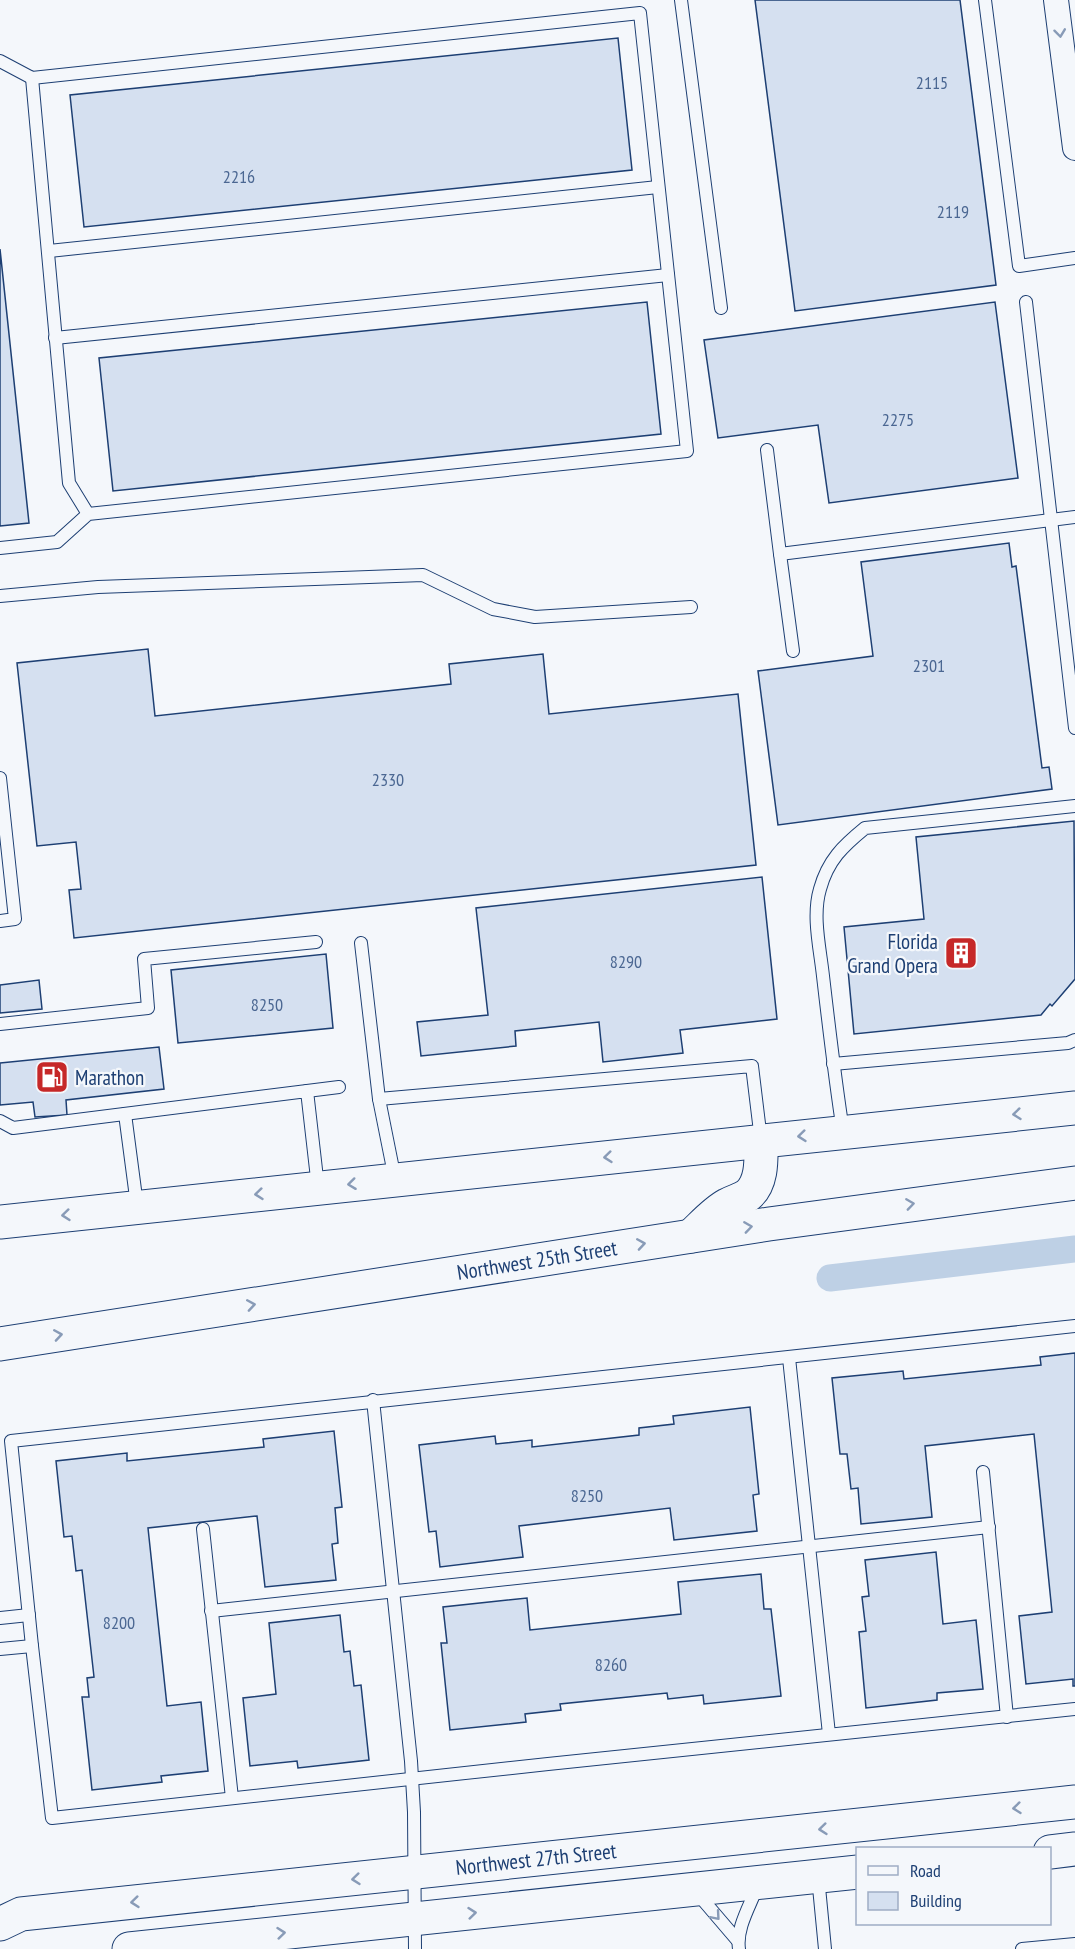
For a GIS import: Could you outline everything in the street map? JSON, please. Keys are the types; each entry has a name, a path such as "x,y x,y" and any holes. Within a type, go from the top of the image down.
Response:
{"main road":[{"path":"0,1222 1075,1108"},
{"path":"691,1236 726,1205 737,1202 749,1194 759,1174 761,1141"},
{"name":"Northwest 25th Street","path":"0,1344 864,1210 1075,1183"},
{"name":"Northwest 27th Street","path":"0,1924 21,1914 1075,1802"},
{"path":"1051,1852 1075,1849"},
{"path":"129,1949 414,1934 694,1890 856,1872"}],"street":[{"path":"1056,0 1070,65 1075,148"}],"lane":[{"path":"681,0 721,308"},
{"path":"985,0 1019,266 1075,258"},
{"path":"0,61 32,78 640,13 687,451 88,514 57,542 0,548"},
{"path":"32,78 69,483 88,514"},
{"path":"49,251 658,187"},
{"path":"55,338 668,275"},
{"path":"1026,302 1075,728"},
{"path":"767,450 793,651"},
{"path":"780,554 1075,517"},
{"path":"0,596 98,586 423,575 493,609 535,617 691,607"},
{"path":"0,778 15,919 0,921"},
{"path":"843,1132 816,918 819,891 828,866 844,844 866,828 1075,806"},
{"path":"0,1024 148,1008 144,959 316,942"},
{"path":"361,943 379,1099 395,1179"},
{"path":"833,1064 1068,1043 1075,1040"},
{"path":"379,1099 752,1066 761,1141"},
{"path":"0,1121 13,1128 339,1087"},
{"path":"307,1091 318,1188"},
{"path":"125,1114 137,1207"},
{"path":"1075,1326 789,1358 373,1400 11,1442 28,1616 52,1818 1075,1709"},
{"path":"789,1358 829,1734"},
{"path":"373,1400 412,1779 414,1934"},
{"path":"983,1472 1007,1717"},
{"path":"211,1611 989,1527"},
{"path":"203,1529 232,1798"},
{"path":"0,1618 28,1616"},
{"path":"0,1649 32,1646"},
{"path":"818,1876 825,1949"},
{"path":"738,1945 742,1925 759,1883"},
{"path":"694,1890 738,1945"},
{"path":"1022,1949 1075,1944"}],"building":[{"path":"755,0 960,0 996,285 795,311"},
{"path":"618,38 632,170 84,227 70,95"},
{"path":"0,249 29,523 0,526"},
{"path":"647,302 661,434 113,491 99,358"},
{"path":"995,302 1018,478 829,503 818,425 718,438 704,340"},
{"path":"1009,543 1012,567 1016,566 1042,768 1049,767 1052,789 778,825 758,671 873,656 861,562"},
{"path":"148,649 155,716 451,684 449,664 543,654 549,714 738,694 756,865 74,938 69,890 81,889 76,842 37,846 17,663"},
{"name":"Florida Grand Opera","path":"1074,821 1075,979 1052,1006 1050,1004 1041,1015 854,1034 844,927 924,919 916,837"},
{"path":"762,877 777,1019 680,1030 683,1053 603,1062 599,1022 515,1031 516,1046 421,1056 417,1022 488,1015 476,908"},
{"path":"326,954 333,1028 178,1043 171,970"},
{"path":"39,980 42,1009 0,1013 0,985"},
{"path":"159,1047 164,1089 66,1100 67,1115 35,1117 33,1102 0,1105 0,1063"},
{"path":"1075,1353 1075,1686 1073,1686 1073,1679 1026,1684 1019,1616 1052,1612 1034,1434 925,1446 932,1517 861,1524 858,1488 851,1489 847,1454 840,1454 832,1378 903,1371 904,1379 1041,1365 1040,1357"},
{"path":"750,1407 759,1494 753,1495 757,1531 674,1540 670,1508 519,1526 523,1557 440,1567 436,1531 429,1532 419,1445 495,1436 496,1444 532,1440 532,1447 639,1435 639,1428 674,1424 673,1416"},
{"path":"334,1431 342,1507 335,1508 338,1543 332,1544 336,1580 265,1587 257,1516 148,1528 167,1706 201,1702 208,1771 161,1776 162,1782 92,1790 82,1697 89,1697 87,1678 94,1677 82,1570 76,1571 72,1536 64,1537 56,1461 127,1453 127,1461 264,1447 263,1439"},
{"path":"936,1552 943,1624 976,1620 983,1689 937,1693 937,1700 866,1708 859,1632 866,1631 862,1597 869,1596 865,1560"},
{"path":"761,1574 764,1609 771,1609 781,1696 704,1704 703,1695 668,1699 667,1693 560,1704 561,1710 525,1714 526,1722 450,1730 441,1643 447,1643 443,1607 527,1598 530,1630 681,1614 678,1582"},
{"path":"340,1615 344,1652 350,1651 354,1686 361,1685 369,1760 298,1768 297,1761 250,1766 243,1698 276,1694 269,1623"}],"waterway":[{"path":"830,1278 1075,1249"}],"place":[{"name":"Florida Grand Opera","path":"961,953"},
{"name":"Marathon","path":"52,1077"}]}
